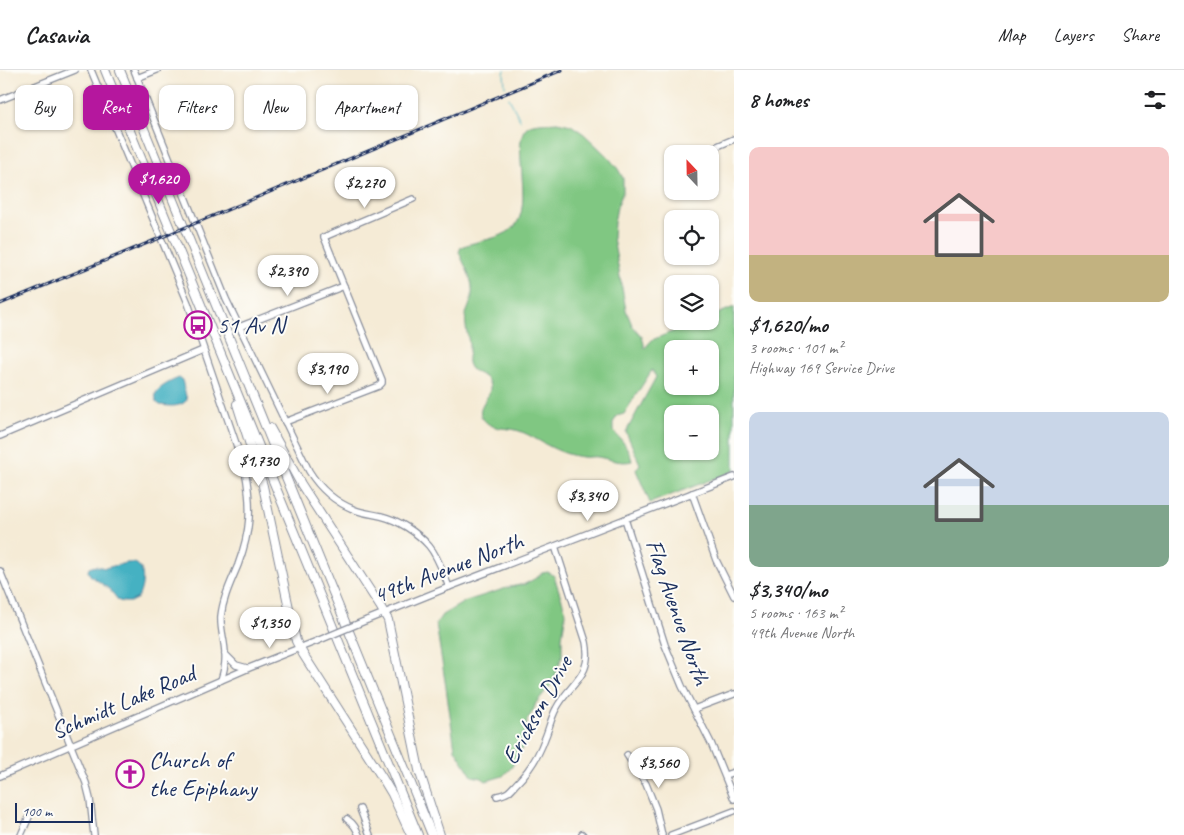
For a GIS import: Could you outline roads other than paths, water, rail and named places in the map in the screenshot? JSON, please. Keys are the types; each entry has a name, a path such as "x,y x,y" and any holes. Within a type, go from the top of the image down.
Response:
{"highway":[{"path":"105,70 418,835"},
{"path":"120,70 432,835"},
{"path":"230,375 234,397 263,486 296,641 383,778 411,835"},
{"path":"249,386 301,484 388,620 419,770 440,835"}],"street":[{"path":"0,100 75,70"},
{"path":"91,70 188,303 245,470 250,511 247,536 223,605 221,630 225,668 221,680"},
{"path":"134,70 220,285 309,471 322,490 334,499 362,512 390,519 412,530 433,551 449,587"},
{"path":"137,78 158,70"},
{"path":"719,146 734,139"},
{"path":"285,422 379,386 382,383 324,237 413,199"},
{"path":"239,327 344,286"},
{"path":"0,436 203,350"},
{"name":"49th Avenue North","path":"316,641 449,587 734,477"},
{"path":"692,493 716,560 734,596"},
{"name":"Flag Avenue North","path":"626,519 665,645 682,686 711,743 734,799"},
{"name":"Erickson Drive","path":"497,796 508,792 532,766 556,709 564,695 581,676 587,661 588,651 586,642 555,546"},
{"path":"0,571 72,745 86,784 90,799 94,835"},
{"name":"Schmidt Lake Road","path":"0,776 316,641"},
{"path":"225,654 236,665 249,668"},
{"path":"694,709 734,694"},
{"path":"627,755 646,784 656,809 662,835"},
{"path":"725,775 734,772"},
{"path":"360,809 370,835"},
{"path":"670,835 734,811"},
{"path":"21,835 29,817"},
{"path":"347,819 356,827 359,835"}],"water":[{"path":"179,378 182,380 187,400 174,406 160,405 156,402 158,391 166,384"},
{"path":"126,563 138,565 143,576 138,598 130,602 119,601 109,589 90,575 88,571 89,568 96,566 105,568"}],"waterway":[{"path":"505,70 505,86"},
{"path":"509,98 520,120"}],"railway":[{"path":"0,304 562,70"}],"place":[{"name":"51 Av N","path":"198,325"},
{"name":"Church of the Epiphany","path":"130,774"}]}
